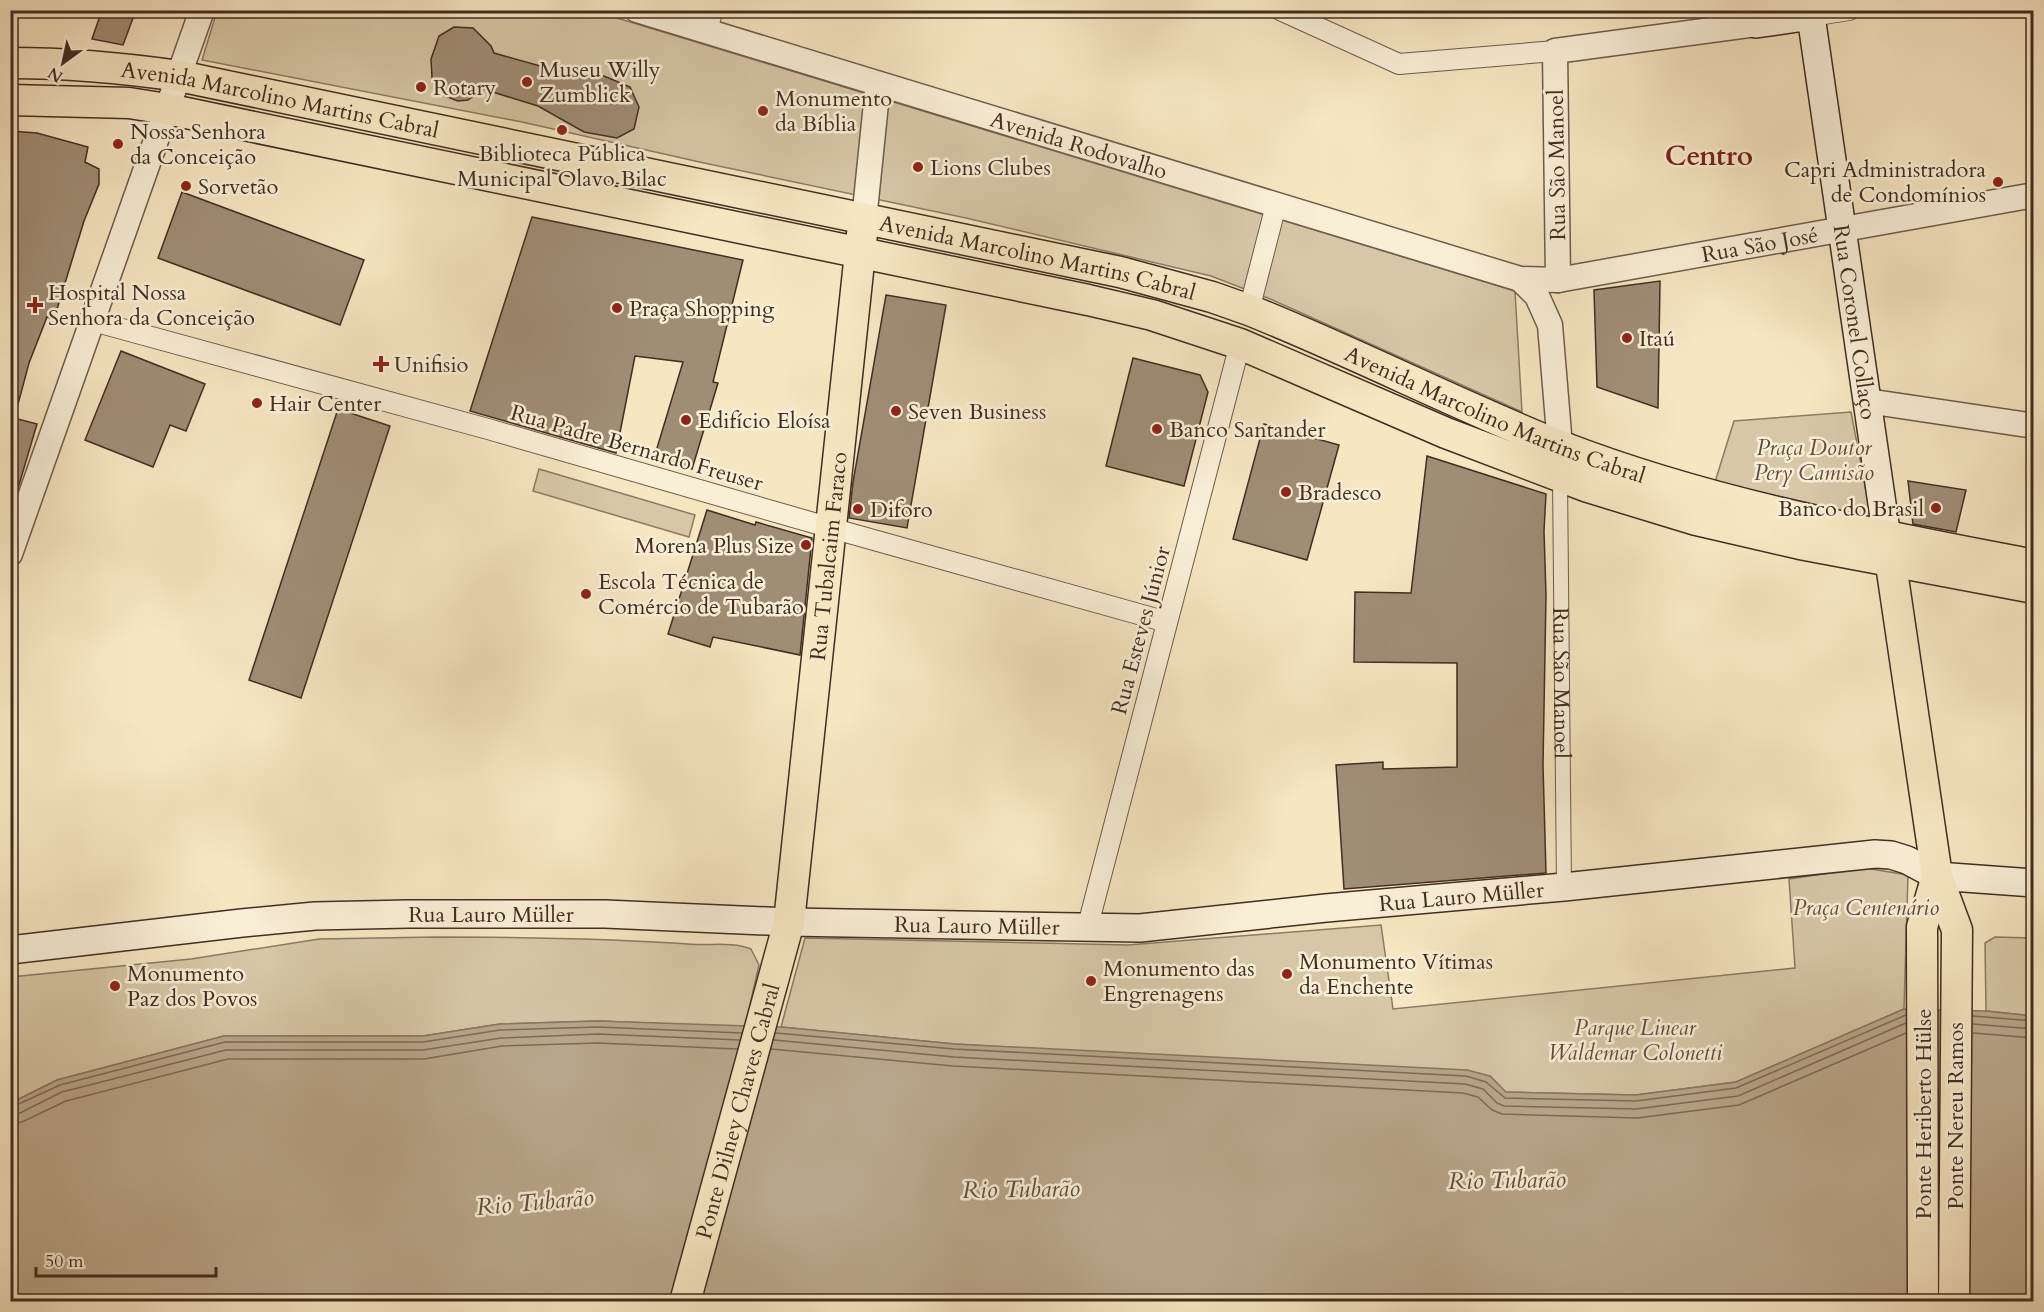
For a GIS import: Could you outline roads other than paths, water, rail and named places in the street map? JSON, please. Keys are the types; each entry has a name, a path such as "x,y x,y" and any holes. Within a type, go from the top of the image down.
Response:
{"main road":[{"path":"1753,17 1810,16"},
{"name":"Rua Coronel Collaço","path":"1810,16 1937,876"},
{"name":"Avenida Marcolino Martins Cabral","path":"10,63 134,69 180,76 1120,272 1212,297 1249,310 1560,446 1703,492 1778,513 1889,550 2034,588"},
{"name":"Avenida Marcolino Martins Cabral","path":"10,100 129,103 167,109 1152,315 1239,344 1446,433 1560,477 1696,520 1800,544 1889,550 2034,565"},
{"name":"Rua Tubalcaim Faraco","path":"789,922 864,220"},
{"name":"Rua Lauro Müller","path":"10,950 315,916 605,914 789,922 1087,929 1140,928 1875,854 1891,855 1907,860 1937,876"},
{"path":"1937,876 2034,883"},
{"name":"Ponte Heriberto Hülse","path":"1923,1302 1922,927 1937,876"},
{"name":"Ponte Nereu Ramos","path":"1937,876 1957,930 1954,1302"},
{"name":"Ponte Dilney Chaves Cabral","path":"684,1302 789,922"}],"street":[{"path":"10,554 202,10"},
{"name":"Avenida Rodovalho","path":"637,10 709,21 878,84 1520,279"},
{"path":"1280,10 1399,64 1555,51 1753,17"},
{"path":"1810,16 1849,10"},
{"name":"Rua São Manoel","path":"1555,51 1558,280"},
{"name":"Rua Tubalcaim Faraco","path":"864,220 878,84"},
{"name":"Rua São José","path":"1520,279 1558,280 2034,195"},
{"path":"1249,310 1276,205"},
{"path":"1520,279 1537,296 1550,325 1560,446"},
{"name":"Rua Padre Bernardo Freuser","path":"93,321 488,429 1167,622"},
{"name":"Rua Esteves Júnior","path":"1087,929 1239,344"},
{"path":"1867,401 2034,426"},
{"name":"Rua São Manoel","path":"1560,477 1564,887"}],"water":[{"name":"Rio Tubarão","path":"1904,1009 1986,1011 2033,1016 2033,1301 11,1302 11,1103 57,1080 224,1036 423,1036 500,1024 598,1021 781,1027 955,1044 1467,1070 1490,1076 1506,1092 1636,1095 1736,1082"}],"place":[{"name":"Museu Willy Zumblick","path":"527,82"},
{"name":"Rotary","path":"421,87"},
{"name":"Monumento da Bíblia","path":"763,111"},
{"name":"Biblioteca Pública Municipal Olavo Bilac","path":"562,130"},
{"name":"Nossa Senhora da Conceição","path":"118,144"},
{"name":"Lions Clubes","path":"918,167"},
{"name":"Capri Administradora de Condomínios","path":"1998,182"},
{"name":"Sorvetão","path":"186,186"},
{"name":"Hospital Nossa Senhora da Conceição","path":"35,305"},
{"name":"Praça Shopping","path":"617,308"},
{"name":"Itaú","path":"1627,338"},
{"name":"Unifisio","path":"381,364"},
{"name":"Hair Center","path":"257,403"},
{"name":"Seven Business","path":"896,411"},
{"name":"Edifício Eloísa","path":"686,420"},
{"name":"Banco Santander","path":"1157,429"},
{"name":"Bradesco","path":"1286,492"},
{"name":"Banco do Brasil","path":"1936,508"},
{"name":"Diforo","path":"858,509"},
{"name":"Morena Plus Size","path":"806,545"},
{"name":"Escola Técnica de Comércio de Tubarão","path":"586,594"},
{"name":"Monumento Vítimas da Enchente","path":"1287,974"},
{"name":"Monumento das Engrenagens","path":"1091,981"},
{"name":"Monumento Paz dos Povos","path":"115,986"}],"district":[{"name":"Centro","path":"1709,155"}],"park label":[{"name":"Praça Doutor Pery Camisão","path":"1814,460"},
{"name":"Praça Centenário","path":"1866,907"},
{"name":"Parque Linear Waldemar Colonetti","path":"1635,1040"}]}
